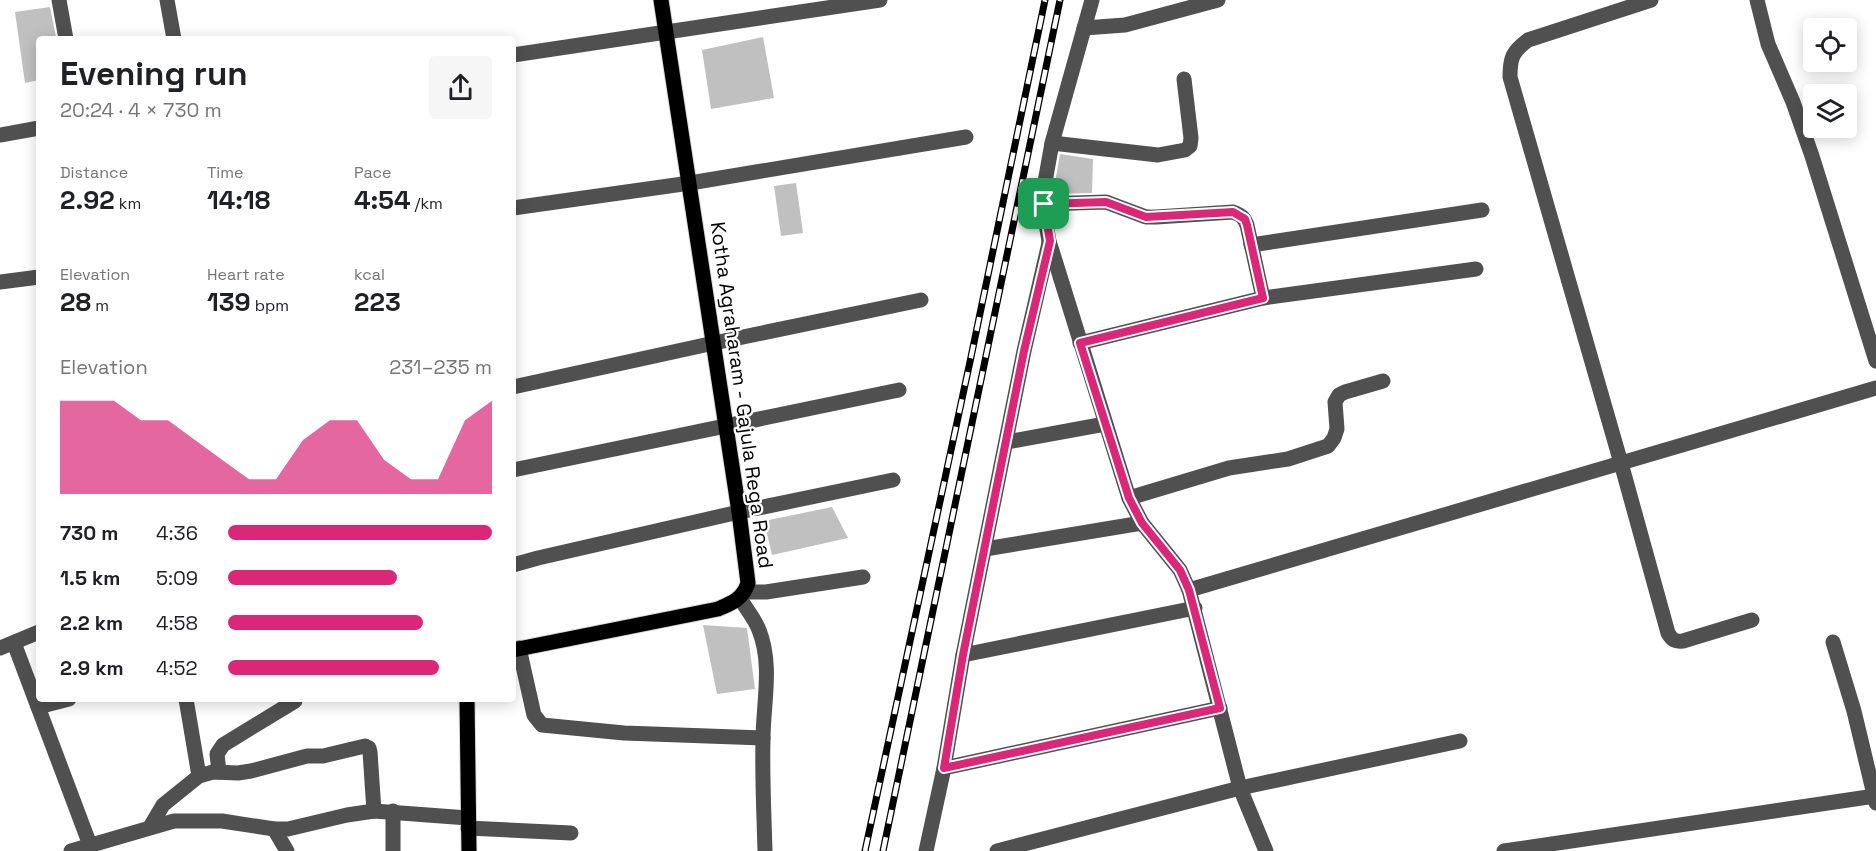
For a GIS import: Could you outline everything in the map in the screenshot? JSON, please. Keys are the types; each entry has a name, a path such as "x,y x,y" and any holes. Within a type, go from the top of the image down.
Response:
{"main road":[{"name":"Kotha Agraharam - Gajula Rega Road","path":"661,0 740,512 748,583 743,595"},
{"path":"516,649 718,609 743,595"},
{"path":"467,702 469,851"}],"street":[{"path":"59,0 65,36"},
{"path":"167,0 173,36"},
{"path":"516,55 880,0"},
{"path":"1092,0 1052,143 1043,193 1050,241 1129,498 1142,523 1180,570 1189,590 1240,788 1266,851"},
{"path":"1084,28 1125,25 1218,0"},
{"path":"1651,0 1528,40 1518,47 1512,56 1510,77 1664,621 1672,639 1677,642 1683,641 1752,620"},
{"path":"1757,0 1768,44 1793,102 1812,156 1876,361"},
{"path":"1052,143 1158,155 1185,150 1190,146 1191,138 1184,79"},
{"path":"0,135 36,129"},
{"path":"516,208 690,183 966,137"},
{"path":"1044,204 1106,202 1146,217 1233,212 1245,219 1263,298"},
{"path":"1251,245 1482,210"},
{"path":"926,851 1024,351 1050,241"},
{"path":"1080,343 1263,298 1476,269"},
{"path":"0,282 36,277"},
{"path":"516,386 921,300"},
{"path":"1129,498 1229,468 1288,459 1328,446 1337,429 1335,402 1339,395 1383,381"},
{"path":"1189,590 1876,388"},
{"path":"516,469 899,390"},
{"path":"1007,442 1105,424"},
{"path":"516,564 740,512 893,480"},
{"path":"985,549 1142,523"},
{"path":"765,851 763,738 767,681 763,643 743,595 863,577"},
{"path":"963,655 1195,608"},
{"path":"36,633 7,646 38,706 90,845"},
{"path":"1504,851 1875,799 1854,711 1833,642"},
{"path":"516,649 534,715 542,725 624,733 763,738"},
{"path":"38,706 56,702"},
{"path":"187,702 199,776"},
{"path":"219,772 217,754 223,745 293,702"},
{"path":"944,768 1220,708"},
{"path":"997,851 1240,788 1460,741"},
{"path":"150,827 163,805 199,776 207,773 251,771 307,756 323,756 365,746 370,752 374,811"},
{"path":"71,851 174,821 222,821 288,829 374,811 393,811 468,823 571,833"},
{"path":"393,811 393,851"},
{"path":"274,829 283,850"}],"building":[{"path":"50,7 56,36 36,36 36,81 25,83 15,12"},
{"path":"763,37 774,98 711,109 702,50"},
{"path":"1060,154 1093,159 1092,193 1053,194"},
{"path":"796,183 803,233 781,236 774,186"},
{"path":"832,507 848,538 772,555 764,521"},
{"path":"703,625 747,628 755,689 717,694"}],"railway":[{"path":"865,851 1045,0"},
{"path":"883,851 1060,0"}],"route":[{"path":"1106,202 1146,217 1233,212 1245,219 1263,298 1080,343 1129,498 1142,523 1180,570 1189,590 1220,708 944,768 963,655 1024,351 1050,241 1044,204 1106,202"}]}
